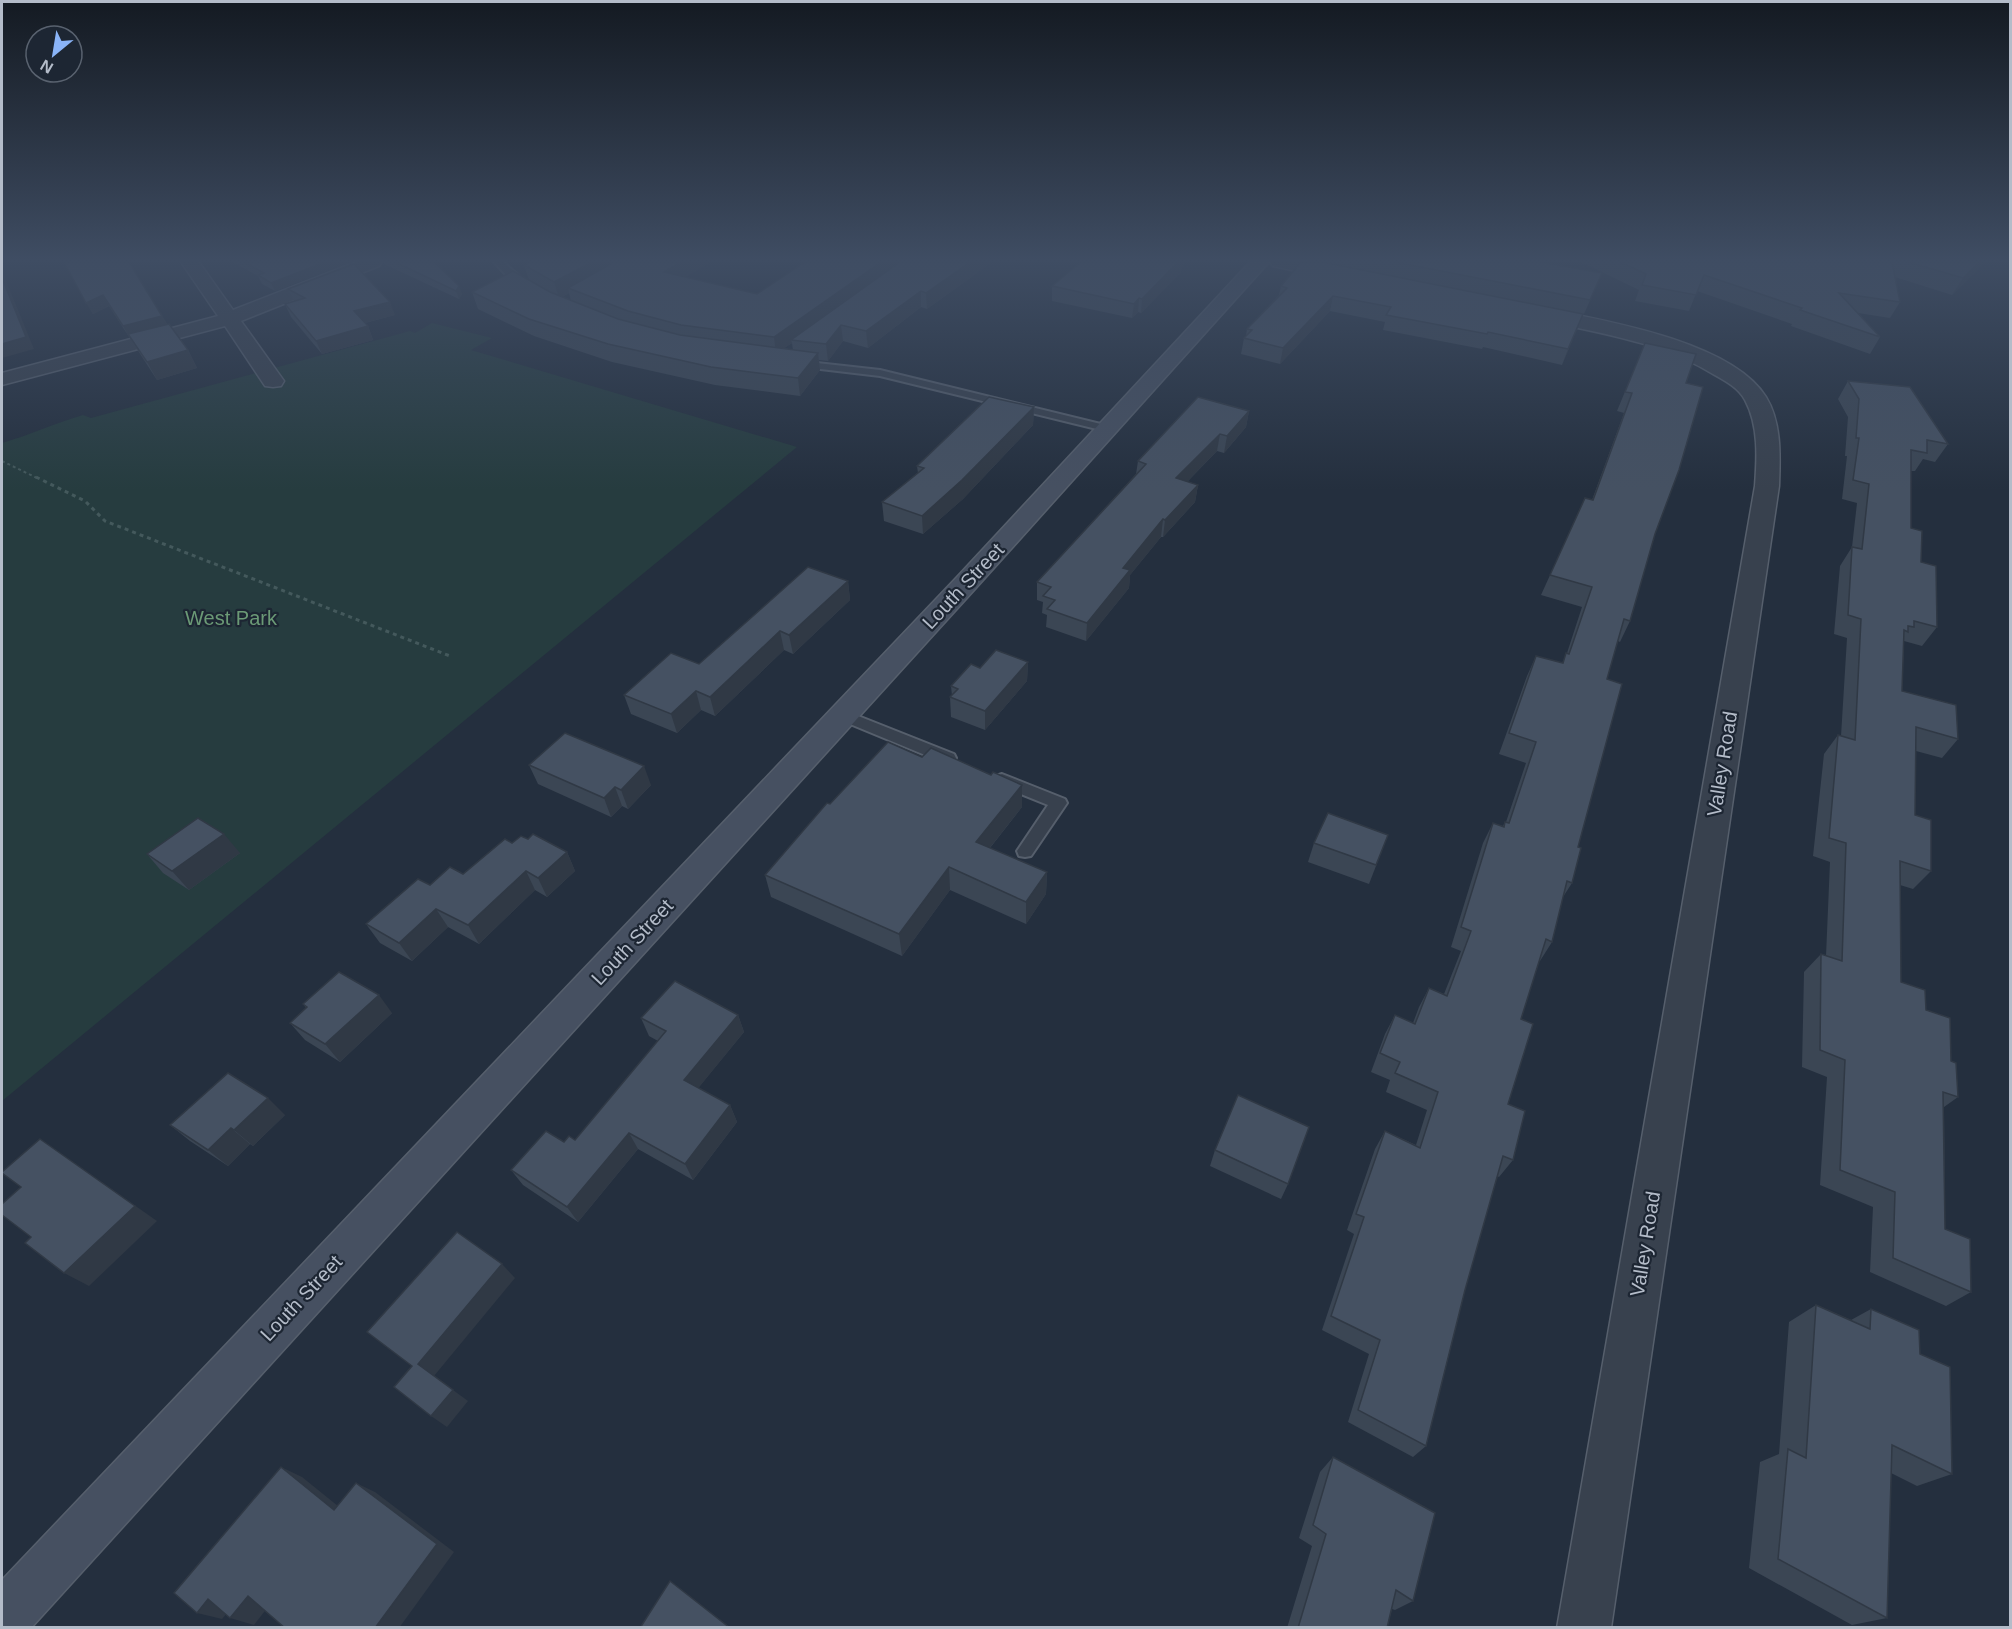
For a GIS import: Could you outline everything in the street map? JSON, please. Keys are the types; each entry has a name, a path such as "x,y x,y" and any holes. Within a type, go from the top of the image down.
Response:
{"main road":[{"name":"Louth Street","path":"2,1619 843,716 1191,338"}],"street":[{"path":"2,379 156,338"},
{"path":"244,338 273,381"},
{"name":"Valley Road","path":"1584,1628 1765,497 1769,444 1756,398 1740,381 1704,358 1652,338"}],"lane":[{"path":"788,362 880,373 1109,429"},
{"path":"843,716 964,765"},
{"path":"985,773 1059,803 1025,851"}],"path":[{"path":"2,461 85,501 105,521 450,656"}],"green space":[{"name":"West Park","path":"384,338 492,338 471,350 797,447 2,1101 2,443 83,415 91,418"}],"building":[{"path":"2,338 23,338 2,344"},
{"path":"131,338 179,338 188,350 147,362"},
{"path":"589,338 703,338 818,353 798,378 711,367"},
{"path":"794,338 831,338 826,344 791,340"},
{"path":"1244,338 1293,338 1283,348"},
{"path":"1516,338 1573,338 1568,349"},
{"path":"1645,343 1696,354 1686,383 1703,387 1679,470 1655,534 1630,621 1624,619 1607,679 1622,684 1578,847 1581,848 1572,883 1567,881 1552,942 1546,939 1521,1019 1533,1024 1508,1104 1525,1111 1513,1160 1503,1156 1465,1290 1426,1446 1358,1410 1380,1340 1331,1316 1364,1217 1356,1214 1385,1131 1420,1148 1438,1092 1395,1073 1400,1062 1380,1053 1395,1015 1415,1024 1429,988 1447,996 1471,931 1461,927 1493,823 1504,827 1505,822 1509,823 1536,742 1509,733 1536,656 1563,663 1566,653 1569,654 1592,587 1550,575 1585,498 1593,500 1632,393 1625,392"},
{"path":"1848,381 1910,387 1948,444 1927,440 1927,453 1911,450 1911,528 1922,531 1921,562 1936,566 1937,627 1914,621 1914,627 1908,626 1908,632 1904,630 1902,691 1956,705 1958,739 1916,727 1915,815 1931,820 1931,871 1900,861 1901,982 1925,990 1926,1010 1950,1018 1951,1061 1956,1063 1958,1097 1943,1092 1945,1229 1970,1239 1971,1292 1893,1258 1895,1192 1840,1170 1845,1060 1820,1050 1821,954 1842,961 1846,843 1829,838 1838,735 1855,740 1861,619 1848,615 1852,547 1862,549 1869,484 1853,480 1859,438 1856,438 1859,399"},
{"path":"989,397 1034,407 962,480 922,516 882,502 924,468 917,466"},
{"path":"1198,397 1249,411 1227,436 1220,434 1176,478 1198,485 1165,520 1163,519 1123,568 1130,570 1087,623 1047,609 1055,600 1043,596 1051,587 1037,582 1146,464 1138,461"},
{"path":"808,567 848,581 789,635 780,631 710,697 696,691 671,714 624,695 671,653 699,664"},
{"path":"996,650 1028,662 985,711 950,697 958,689 951,686 971,664 980,668"},
{"path":"565,733 644,766 621,790 615,787 604,798 529,765"},
{"path":"888,742 922,757 931,748 991,775 993,772 1022,785 976,842 1047,872 1026,902 949,867 899,934 765,875 827,803 830,804"},
{"path":"1328,813 1388,835 1376,865 1314,843"},
{"path":"198,818 224,834 172,871 147,854"},
{"path":"533,834 567,852 538,878 526,871 468,925 436,909 399,943 366,924 418,879 430,885 450,867 463,874 505,839 512,843 521,836 528,839"},
{"path":"339,972 379,995 325,1044 290,1023 307,1007 303,1004"},
{"path":"675,981 738,1015 684,1080 730,1105 685,1164 629,1133 567,1207 511,1170 546,1131 564,1142 569,1136 575,1140 666,1031 641,1018"},
{"path":"228,1073 268,1098 234,1130 231,1128 208,1150 170,1125"},
{"path":"1238,1095 1309,1127 1288,1184 1215,1150"},
{"path":"40,1139 135,1206 64,1273 25,1243 31,1237 2,1215 2,1204 21,1187 2,1172"},
{"path":"457,1232 502,1264 418,1364 453,1390 431,1416 394,1387 412,1366 367,1332"},
{"path":"1816,1305 1870,1329 1871,1309 1919,1330 1920,1354 1950,1367 1952,1474 1892,1445 1887,1618 1778,1559 1788,1449 1806,1458"},
{"path":"1333,1457 1435,1513 1413,1601 1396,1590 1387,1628 1298,1628 1326,1534 1313,1525"},
{"path":"281,1467 334,1510 356,1483 437,1544 375,1628 285,1628 248,1596 230,1618 208,1599 197,1613 174,1593"},
{"path":"670,1581 730,1628 640,1628"}]}
